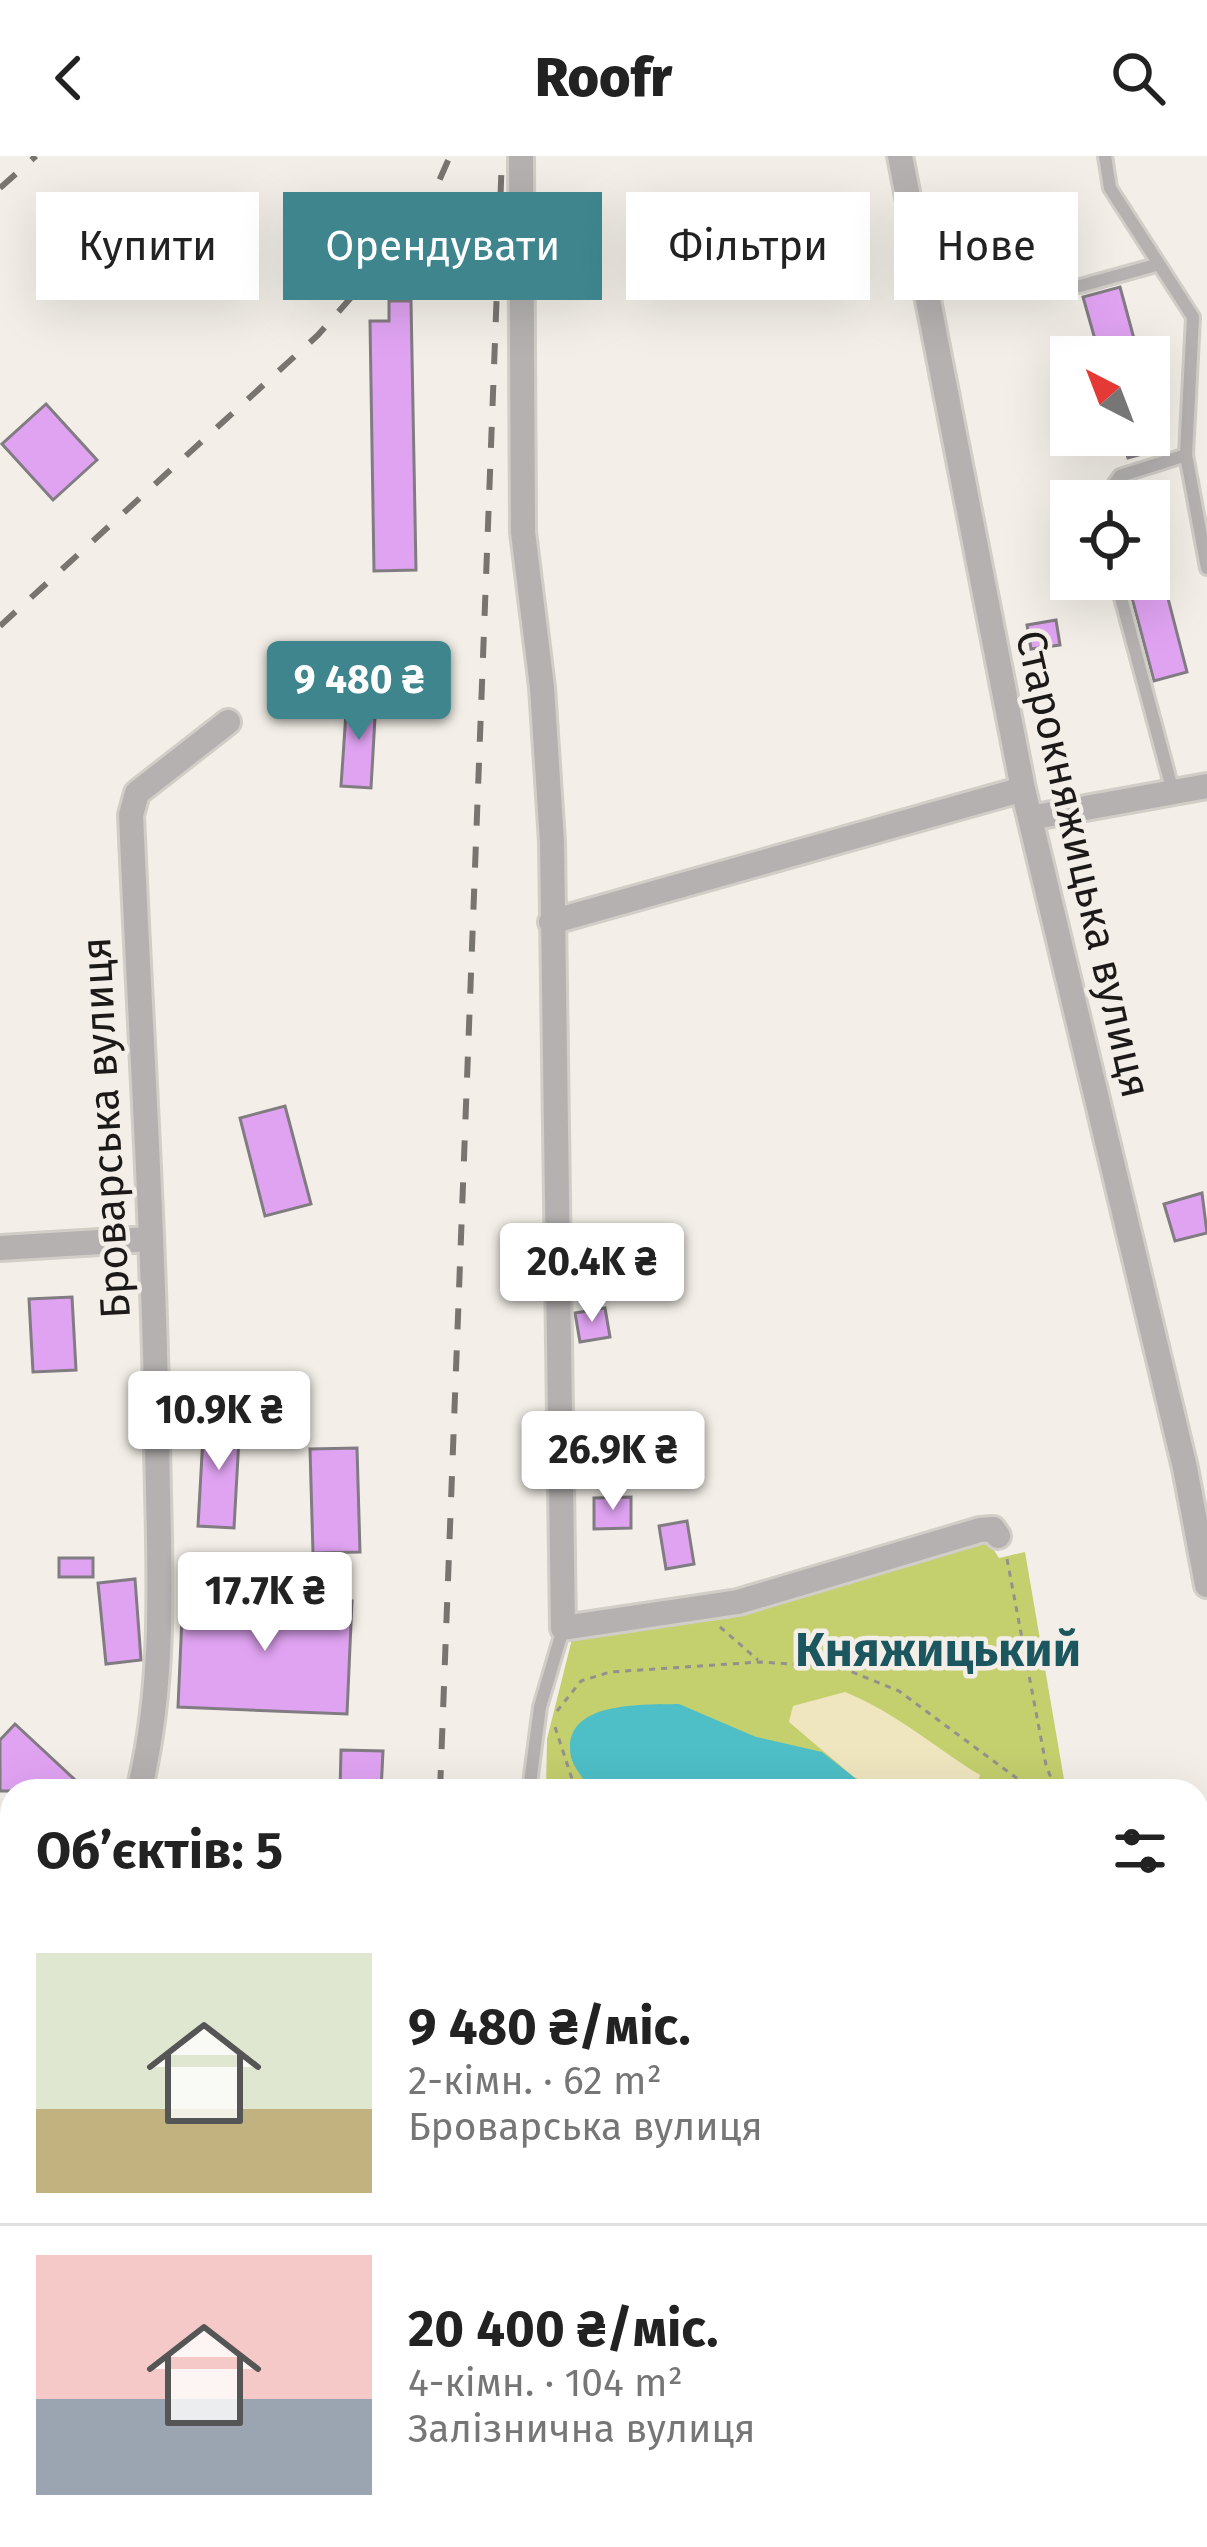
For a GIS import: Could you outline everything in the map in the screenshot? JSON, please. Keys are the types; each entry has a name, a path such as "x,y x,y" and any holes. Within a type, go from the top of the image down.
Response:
{"street":[{"path":"521,156 523,532 548,763 563,1628 700,1610 980,1530 992,1529 998,1536"},
{"name":"Старокняжицька вулиця","path":"900,156 1023,789 1196,1464 1207,1585"},
{"name":"Броварська вулиця","path":"143,1779 154,1729 161,1640 131,815 137,793 228,722"},
{"path":"1030,818 1207,786"},
{"path":"551,922 1023,789"},
{"path":"0,1248 150,1239"}],"lane":[{"path":"1105,156 1110,188 1192,317 1186,455 1207,568"},
{"path":"1080,286 1156,265"},
{"path":"1191,352 1207,354"},
{"path":"1117,480 1186,455"},
{"path":"1122,600 1173,792"},
{"path":"531,1779 540,1707 563,1628"}],"path":[{"path":"998,1536 1010,1567 1052,1779"},
{"path":"700,1610 760,1662"},
{"path":"572,1779 554,1725 564,1698 581,1682 610,1672 760,1662 840,1667 899,1691 1018,1779"}],"green space":[{"path":"988,1541 999,1558 1025,1552 1064,1779 546,1779 547,1739 572,1639 731,1618"}],"sand":[{"path":"845,1692 898,1720 980,1775 979,1779 858,1779 789,1722 793,1706"}],"water":[{"path":"679,1704 756,1737 822,1752 858,1779 583,1779 571,1757 571,1738 578,1725 607,1709"}],"building":[{"path":"1120,287 1133,336 1094,336 1083,297"},
{"path":"389,301 411,301 416,570 374,571 370,321 389,321"},
{"path":"46,404 97,460 53,500 2,444"},
{"path":"1133,600 1168,600 1187,672 1154,681"},
{"path":"1056,620 1060,645 1031,649 1027,625"},
{"path":"347,698 376,700 371,788 341,786"},
{"path":"285,1106 311,1204 265,1216 240,1118"},
{"path":"1202,1193 1207,1233 1175,1241 1164,1204"},
{"path":"72,1297 76,1370 33,1372 29,1299"},
{"path":"605,1308 610,1337 580,1342 575,1313"},
{"path":"204,1419 240,1420 234,1528 198,1526"},
{"path":"357,1448 360,1552 313,1553 310,1449"},
{"path":"631,1497 631,1528 594,1529 594,1498"},
{"path":"687,1521 694,1564 666,1569 659,1526"},
{"path":"59,1558 93,1558 93,1577 59,1577"},
{"path":"135,1579 141,1660 106,1664 98,1583"},
{"path":"183,1595 352,1601 347,1714 178,1707"},
{"path":"15,1724 74,1779 0,1779 0,1740"},
{"path":"341,1750 383,1751 382,1779 340,1779"}],"railway":[{"path":"0,188 36,156"},
{"path":"0,626 318,335 424,215 450,156"},
{"path":"440,1779 502,156"}],"district":[{"name":"Княжицький","path":"938,1650"}]}
